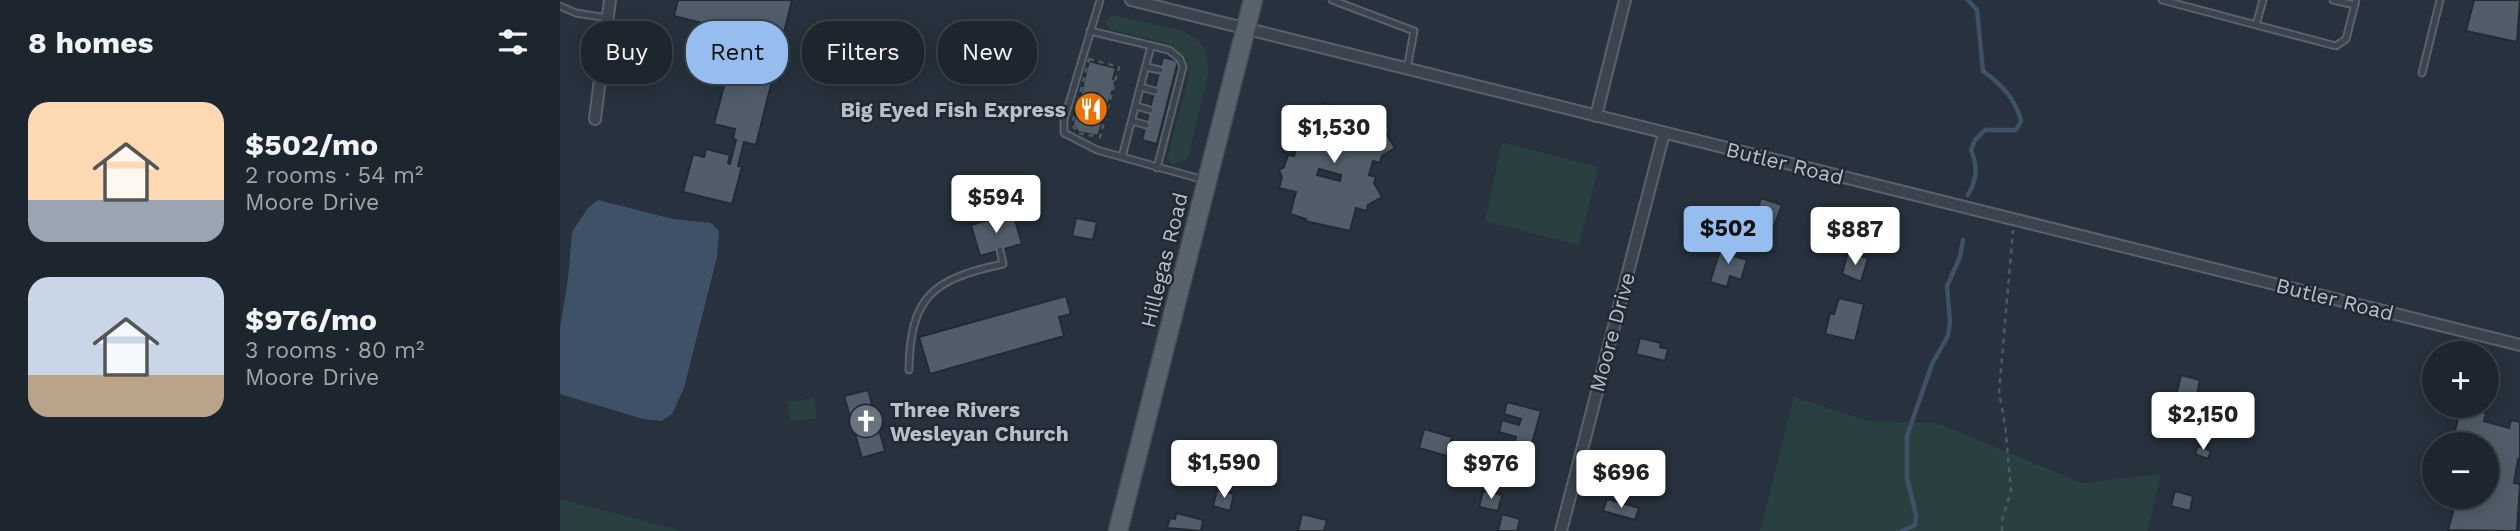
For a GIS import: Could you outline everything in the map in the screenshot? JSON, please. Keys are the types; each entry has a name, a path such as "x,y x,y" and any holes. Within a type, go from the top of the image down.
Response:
{"main road":[{"name":"Hillegas Road","path":"1118,531 1253,0"}],"street":[{"path":"595,119 610,0"},
{"name":"Butler Road","path":"1131,0 2520,345"},
{"path":"1596,116 1625,0"},
{"name":"Moore Drive","path":"1561,531 1664,134"}],"lane":[{"path":"1100,0 1062,127 1070,138 1157,168 1208,181"},
{"path":"1332,0 1414,32 1407,69"},
{"path":"2162,0 2336,46 2346,39 2355,3 2333,0"},
{"path":"2256,25 2263,0"},
{"path":"2423,73 2440,0"},
{"path":"560,6 576,13 608,19"},
{"path":"1090,31 1169,50 1180,59 1183,67 1177,75 1157,168"},
{"path":"1122,157 1151,46"},
{"path":"1146,67 1160,70"},
{"path":"1141,87 1154,91"},
{"path":"1136,106 1150,110"},
{"path":"1132,121 1146,125"},
{"path":"909,370 911,335 919,310 926,299 941,284 956,276 1003,264 1000,250"}],"path":[{"path":"1088,59 1119,67 1100,137 1078,133 1072,124 1088,59"},
{"path":"2002,531 2002,520 2011,491 2006,425 1999,392 2014,220"}],"green space":[{"path":"1112,15 1180,30 1196,38 1205,49 1209,70 1188,158 1172,165 1167,159 1189,76 1187,59 1170,44 1109,29 1106,21"},
{"path":"1502,142 1598,167 1579,245 1485,221"},
{"path":"1794,397 1872,422 1937,423 2082,483 2161,474 2147,531 1760,531"},
{"path":"814,398 817,418 791,421 788,402"},
{"path":"560,499 682,531 560,531"}],"water":[{"path":"598,200 673,219 711,223 719,231 717,257 684,388 672,414 662,421 643,419 560,394 560,328 572,232 588,208"}],"building":[{"path":"678,0 792,0 787,21 694,21 674,16"},
{"path":"2474,0 2520,0 2517,42 2466,31"},
{"path":"1163,57 1178,61 1157,144 1142,140"},
{"path":"1089,61 1116,68 1113,79 1116,80 1098,136 1078,132 1073,124"},
{"path":"724,84 771,84 756,145 744,142 738,166 742,167 732,204 683,192 693,154 704,157 706,149 730,155 730,164 736,140 733,139 735,129 714,124"},
{"path":"1323,103 1371,116 1369,123 1389,128 1387,135 1395,148 1382,156 1380,163 1373,161 1369,175 1376,177 1374,183 1382,197 1368,205 1367,211 1356,208 1350,231 1305,221 1306,219 1290,214 1296,192 1279,188 1282,177 1279,170 1284,167 1288,155 1294,156 1298,140 1292,138 1295,127 1291,121 1298,117 1301,106 1320,111","holes":["1329,131 1351,137 1348,149 1326,143","1319,169 1341,175 1340,181 1317,175"]},
{"path":"1761,198 1782,205 1774,226 1758,220 1761,211 1757,210"},
{"path":"1013,213 1022,244 980,256 971,225"},
{"path":"1076,218 1097,222 1093,240 1072,236"},
{"path":"1722,244 1736,248 1734,256 1747,260 1741,280 1730,276 1727,287 1710,282"},
{"path":"1848,252 1868,258 1861,282 1842,274"},
{"path":"1066,296 1071,314 1059,317 1064,336 930,374 919,337"},
{"path":"1839,298 1864,304 1855,341 1825,334 1830,313 1834,314"},
{"path":"1640,338 1661,343 1660,347 1668,349 1665,361 1636,354"},
{"path":"2181,375 2200,380 2191,425 2164,418 2169,399 2175,400"},
{"name":"Three Rivers Wesleyan Church","path":"868,390 874,411 878,410 884,425 883,429 879,430 885,451 862,458 844,396"},
{"path":"1507,402 1541,411 1530,450 1514,445 1516,437 1499,432 1502,420 1519,425 1521,419 1504,414"},
{"path":"2458,418 2485,418 2484,421 2509,428 2511,420 2520,422 2520,460 2518,459 2514,483 2520,484 2517,531 2448,530 2454,509 2499,509 2499,432 2455,432"},
{"path":"1424,429 1452,437 1447,456 1419,448"},
{"path":"2198,446 2211,451 2208,459 2195,454"},
{"path":"1637,454 1664,463 1661,470 1635,462"},
{"path":"1217,490 1234,494 1230,511 1213,506"},
{"path":"1483,491 1502,495 1498,511 1479,507"},
{"path":"2175,491 2193,496 2190,511 2171,506"},
{"path":"1607,499 1639,508 1635,520 1603,511"},
{"path":"1176,513 1203,520 1201,531 1167,528 1170,518 1175,519"},
{"path":"1302,514 1327,520 1324,531 1298,531"},
{"path":"1502,514 1520,519 1517,531 1498,531"}],"waterway":[{"path":"1968,0 1977,10 1983,71 2007,93 2021,121 2016,130 1985,130 1975,140 1971,150 1976,173 1968,195"},
{"path":"1902,531 1915,525 1916,515 1907,478 1907,436 1932,364 1948,336 1950,322 1947,286 1960,257 1963,240"}],"place":[{"name":"Big Eyed Fish Express","path":"1091,109"},
{"name":"Three Rivers Wesleyan Church","path":"866,421"}]}
